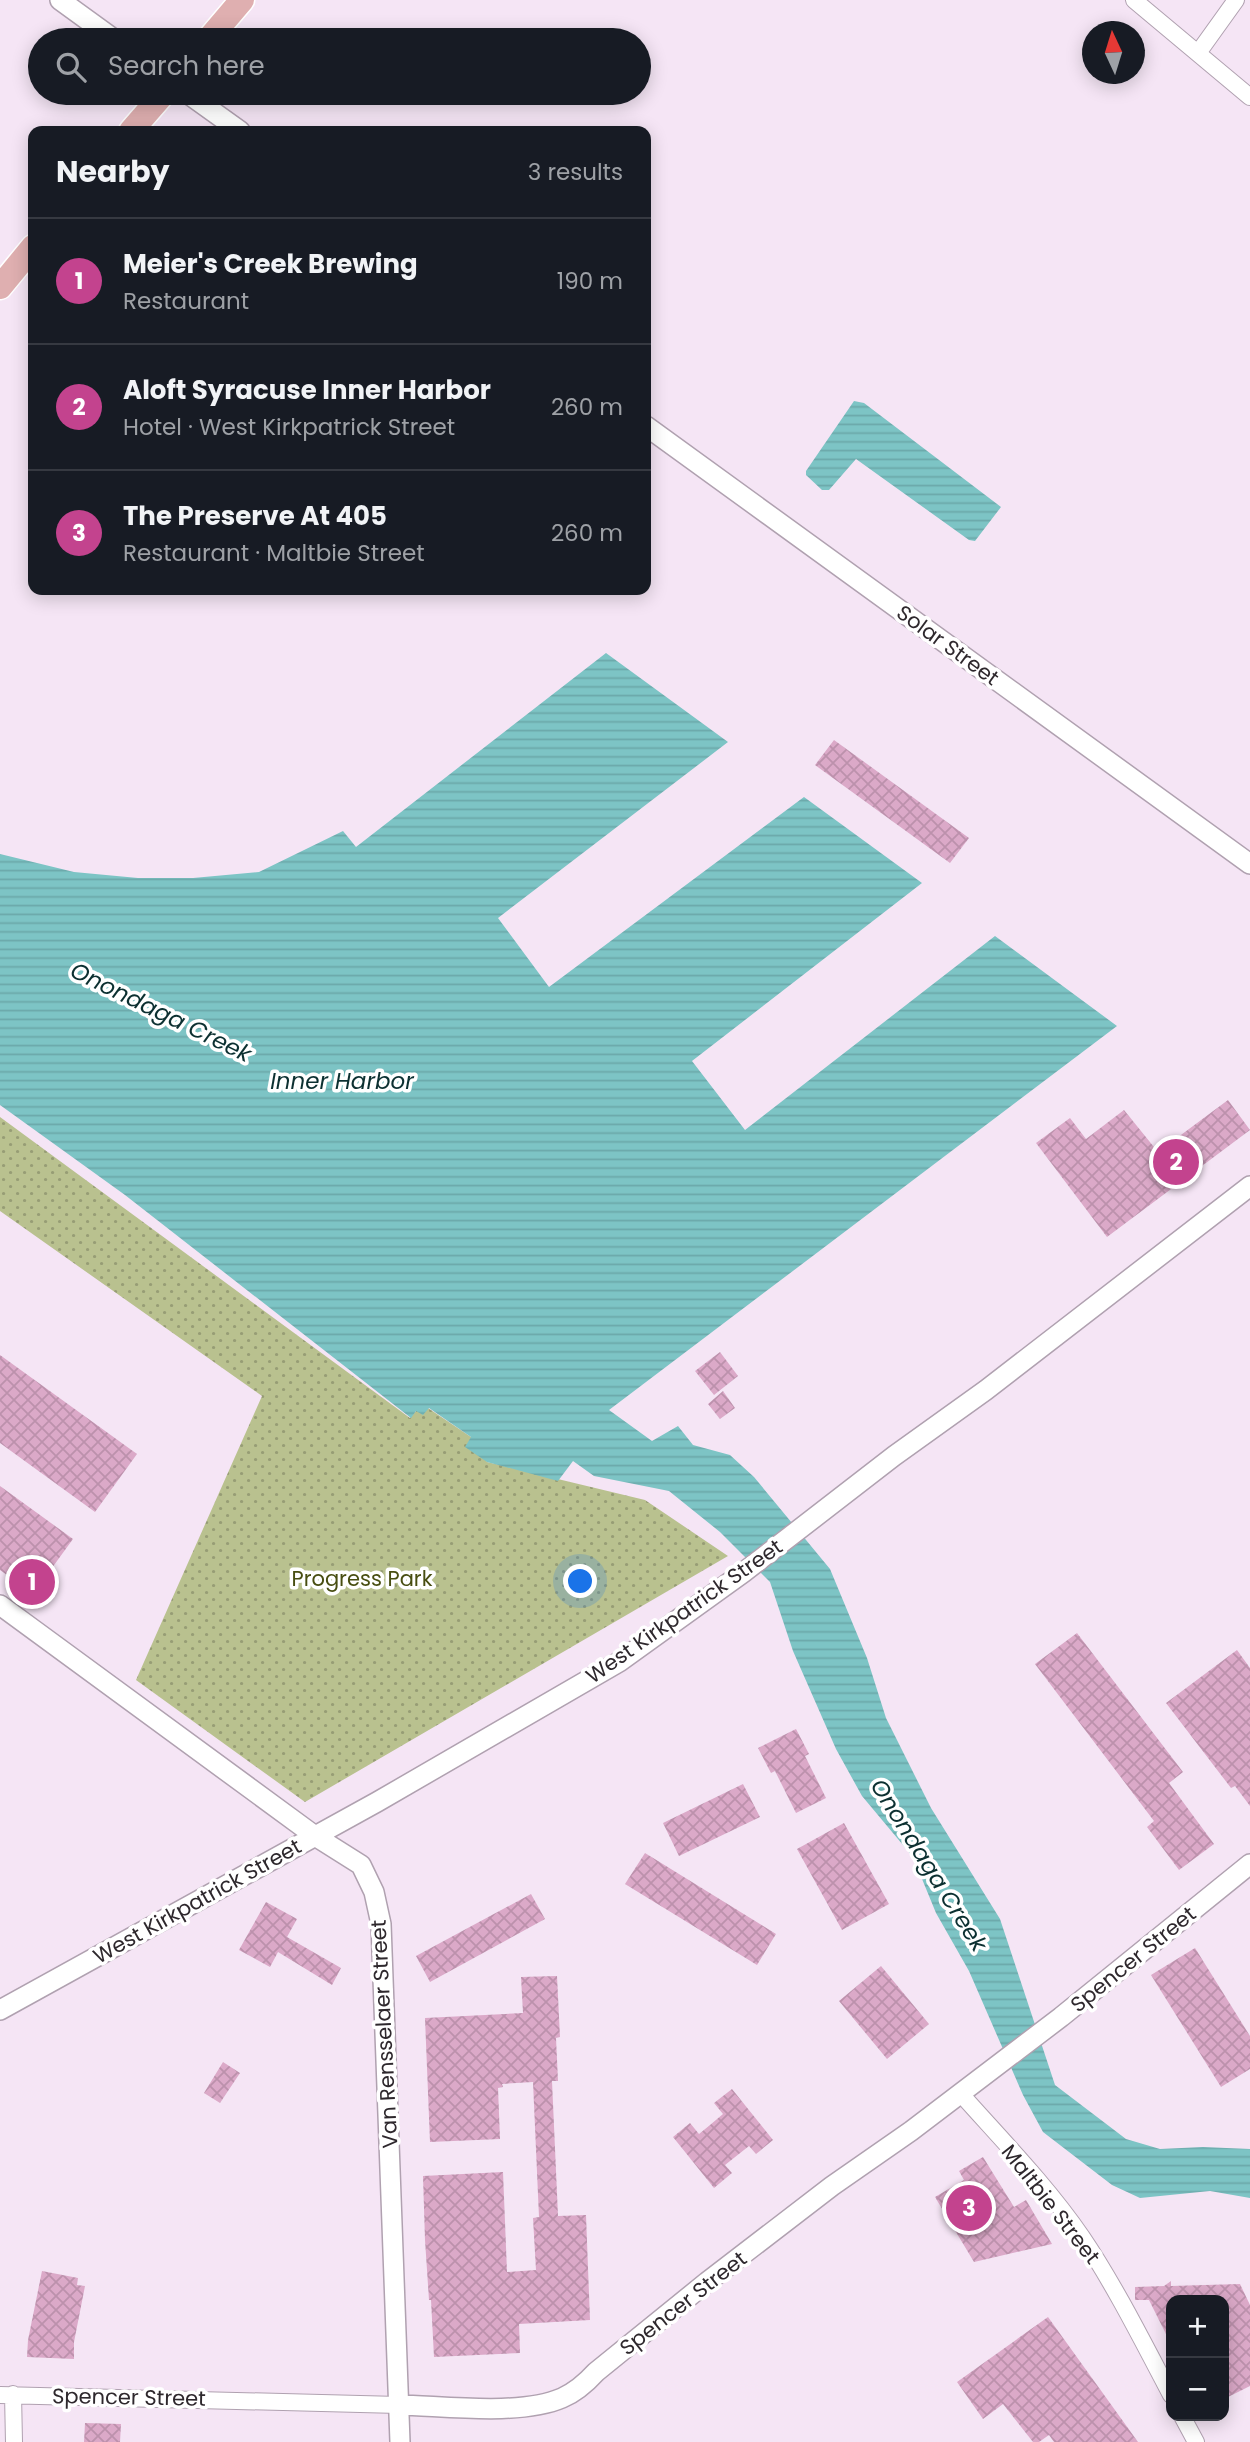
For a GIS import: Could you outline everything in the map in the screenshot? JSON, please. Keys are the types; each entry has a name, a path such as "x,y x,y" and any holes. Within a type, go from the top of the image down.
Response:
{"main road":[{"path":"218,28 242,0"},
{"path":"135,126 154,105"},
{"path":"0,287 28,253"}],"street":[{"path":"60,0 98,28"},
{"path":"1134,0 1250,97"},
{"path":"1198,53 1237,0"},
{"path":"204,105 233,126"},
{"name":"Solar Street","path":"651,430 1250,864"},
{"name":"West Kirkpatrick Street","path":"0,2010 315,1836 620,1662 986,1390 1250,1186"},
{"name":"Van Rensselaer Street","path":"0,1605 315,1836 361,1866 374,1892 381,1924 400,2442"},
{"name":"Spencer Street","path":"6,2395 515,2408 560,2399 581,2387 707,2282 832,2186 961,2094 1061,2017 1250,1864"},
{"name":"Maltbie Street","path":"961,2094 1049,2194 1082,2237 1166,2386"},
{"path":"6,2395 13,2442"},
{"path":"1185,2421 1196,2442"}],"green space":[{"name":"Progress Park","path":"0,1117 410,1418 416,1411 428,1408 471,1437 487,1462 645,1500 728,1556 305,1802 136,1680 262,1396 0,1211"}],"water":[{"path":"854,401 864,403 1001,507 975,541 969,540 856,459 829,490 822,490 806,475 806,471"},
{"name":"Inner Harbor","path":"606,653 728,742 498,918 549,987 804,797 922,883 692,1061 745,1130 995,936 1117,1026 609,1410 652,1441 678,1426 693,1445 730,1455 754,1477 830,1569 867,1658 886,1718 931,1808 1000,1919 1055,2085 1126,2139 1160,2149 1250,2149 1250,2198 1210,2191 1140,2198 1112,2185 1043,2132 1023,2095 969,1971 936,1913 913,1857 862,1796 836,1749 793,1651 770,1582 720,1532 669,1491 594,1476 573,1461 558,1481 487,1462 465,1447 471,1437 429,1408 423,1415 416,1411 411,1418 125,1195 0,1105 0,854 74,872 138,878 193,878 259,872 343,831 356,847"}],"building":[{"path":"834,740 969,838 950,863 815,765"},
{"path":"1228,1100 1250,1130 1107,1237 1036,1143 1070,1118 1086,1139 1124,1110 1158,1152"},
{"path":"720,1352 738,1376 714,1395 695,1371"},
{"path":"0,1355 137,1454 95,1512 0,1443"},
{"path":"723,1391 735,1408 720,1419 708,1404"},
{"path":"0,1486 73,1539 33,1594 0,1570"},
{"path":"1077,1633 1183,1772 1169,1783 1214,1844 1179,1870 1147,1827 1154,1821 1035,1664"},
{"path":"1237,1650 1250,1668 1250,1806 1235,1786 1231,1788 1166,1703"},
{"path":"796,1729 809,1754 805,1756 826,1798 796,1813 775,1771 771,1773 758,1748"},
{"path":"743,1784 760,1817 679,1856 663,1823"},
{"path":"844,1823 889,1904 842,1930 797,1849"},
{"path":"645,1853 776,1934 757,1965 625,1884"},
{"path":"531,1894 545,1919 430,1982 416,1956"},
{"path":"266,1902 297,1919 287,1937 341,1968 332,1985 278,1952 270,1967 239,1950"},
{"path":"1195,1948 1250,2036 1250,2069 1221,2087 1151,1975"},
{"path":"881,1966 929,2024 887,2059 839,2001"},
{"path":"557,1976 560,2037 556,2038 558,2081 552,2081 558,2216 586,2215 590,2320 519,2324 520,2353 434,2357 423,2176 503,2172 507,2272 536,2270 533,2218 539,2217 533,2082 502,2084 503,2087 498,2088 500,2139 430,2142 425,2018 523,2013 521,1977"},
{"path":"223,2062 240,2073 220,2103 204,2093"},
{"path":"732,2089 773,2140 756,2154 749,2146 725,2165 732,2173 714,2188 673,2137 690,2123 699,2134 723,2114 714,2103"},
{"path":"983,2157 1014,2207 1026,2200 1052,2244 974,2262 935,2197 964,2180 959,2171"},
{"path":"42,2271 78,2278 77,2285 85,2286 74,2342 74,2359 27,2357"},
{"path":"1171,2281 1171,2286 1240,2284 1250,2305 1250,2386 1229,2396 1229,2295 1166,2295 1166,2334 1149,2300 1135,2300 1135,2287 1164,2286"},
{"path":"1048,2317 1138,2442 1054,2442 1049,2435 1039,2442 1033,2442 1003,2404 983,2419 957,2382"},
{"path":"85,2423 121,2424 120,2442 84,2442"}],"place":[{"name":"Aloft Syracuse Inner Harbor","path":"1176,1162"},
{"name":"Meier's Creek Brewing","path":"32,1582"},
{"name":"The Preserve At 405","path":"969,2208"}],"water label":[{"name":"Onondaga Creek","path":"161,1012"},
{"name":"Onondaga Creek","path":"929,1865"}]}
